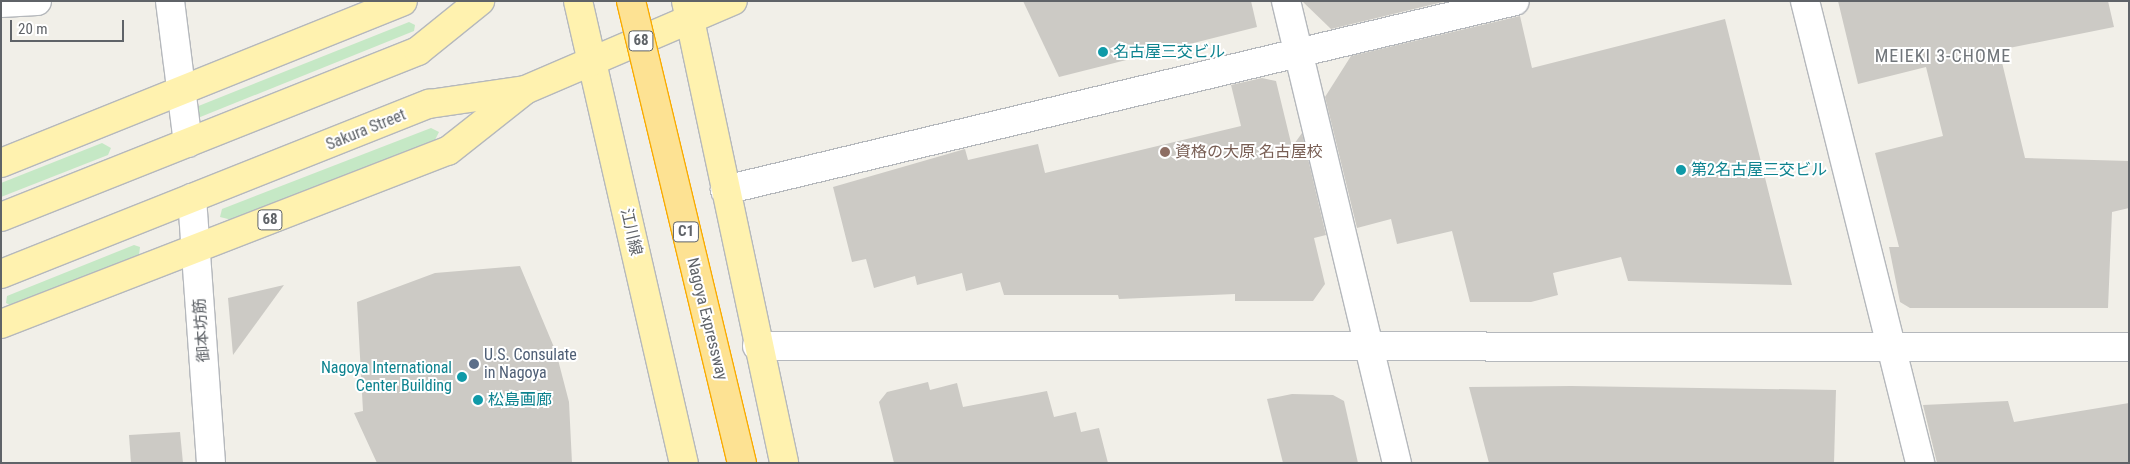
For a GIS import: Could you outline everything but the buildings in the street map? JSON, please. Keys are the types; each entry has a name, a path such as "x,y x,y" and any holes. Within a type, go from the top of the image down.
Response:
{"highway":[{"name":"Nagoya Expressway","path":"631,1 742,463"}],"main road":[{"path":"1,163 180,93 403,1"},
{"path":"1,217 418,51 480,1"},
{"name":"江川線","path":"578,1 684,463"},
{"name":"Sakura Street","path":"1,274 430,104 525,90 592,60 688,12 733,1"},
{"path":"688,12 757,346 784,463"},
{"name":"68","path":"1,324 448,151 525,90"}],"street":[{"path":"1,2 36,1"},
{"path":"170,1 180,93 188,143"},
{"path":"1286,1 1397,463"},
{"path":"725,190 1515,1"},
{"path":"1805,1 1920,463"},
{"name":"御本坊筋","path":"192,198 211,463"},
{"path":"757,346 1368,343 1891,350 2129,347"}],"green space":[{"path":"409,22 415,25 414,31 178,126 170,124 171,117"},
{"path":"431,128 439,132 435,140 232,220 220,217 222,209"},
{"path":"102,143 111,148 108,155 1,197 1,183"},
{"path":"134,245 140,247 139,255 12,306 6,303 7,296"}],"place":[{"name":"名古屋三交ビル","path":"1103,52"},
{"name":"資格の大原 名古屋校","path":"1165,152"},
{"name":"第2名古屋三交ビル","path":"1681,170"},
{"name":"U.S. Consulate in Nagoya","path":"474,364"},
{"name":"Nagoya International Center Building","path":"462,377"},
{"name":"松島画廊","path":"478,400"}],"district":[{"name":"MEIEKI 3-CHOME","path":"1943,56"}]}
